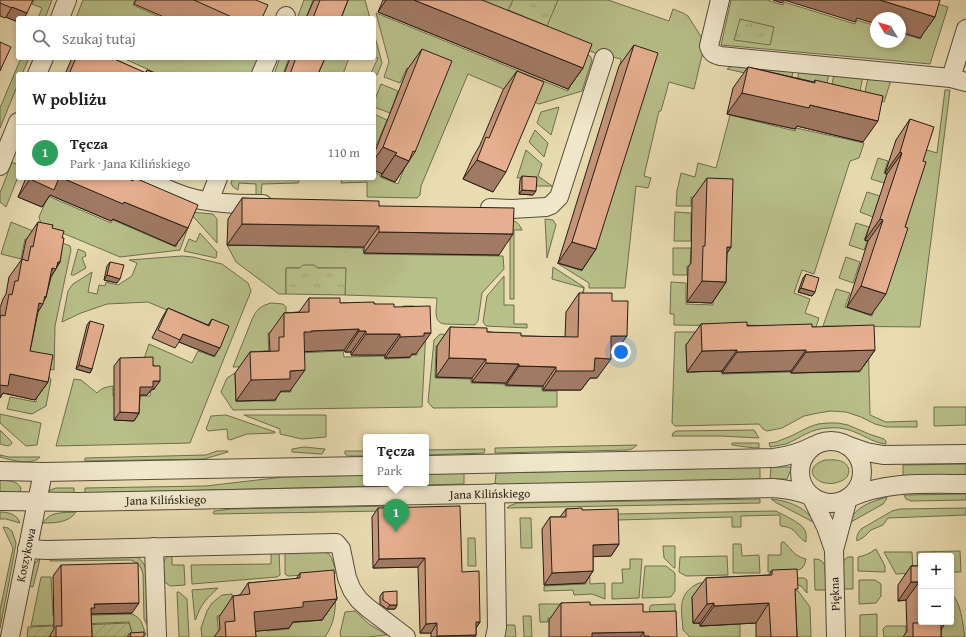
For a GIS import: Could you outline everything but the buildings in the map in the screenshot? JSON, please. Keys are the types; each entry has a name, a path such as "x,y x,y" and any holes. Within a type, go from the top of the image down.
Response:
{"street":[{"path":"61,16 67,0"},
{"path":"720,0 709,46 710,50 714,54 720,56 958,80 966,29"},
{"path":"476,208 512,209 546,207 559,197 604,58"},
{"path":"38,72 43,60"},
{"path":"262,72 267,60"},
{"path":"0,166 16,127"},
{"path":"147,180 185,196 209,201 276,205"},
{"path":"209,201 217,180"},
{"path":"429,465 774,458 802,452 822,442 832,441 866,452 883,455 966,454"},
{"path":"841,443 849,446 855,452 860,460 862,468 862,477 859,485 848,498"},
{"path":"813,446 803,459 800,466 800,474 805,490 817,500 825,502 840,502 859,493 896,485 966,484"},
{"path":"0,471 43,472 363,466"},
{"name":"Koszykowa","path":"10,637 43,472"},
{"name":"Jana Kilińskiego","path":"0,501 79,502 773,488 786,489 811,496"},
{"path":"495,493 497,628 495,637"},
{"name":"Piękna","path":"811,496 826,527 834,550"},
{"name":"Piękna","path":"836,637 834,550 848,498"},
{"path":"27,549 336,543 341,549 347,578 352,590 359,600 406,637"},
{"path":"154,547 157,637"}],"green space":[{"path":"34,0 52,0 46,16 39,16 42,8 32,4"},
{"path":"83,0 135,0 133,5 158,16 77,16"},
{"path":"304,0 313,0 307,16 298,16"},
{"path":"344,0 365,0 369,16 337,16"},
{"path":"471,0 608,0 669,21 673,9 688,16 705,43 694,89 669,82 661,111 659,111 644,176 651,178 648,188 636,186 625,288 589,288 589,283 557,263 582,271 644,73 620,65 621,59 595,53"},
{"path":"513,0 558,0 547,26 508,10"},
{"path":"731,0 767,0 783,5 784,2 855,24 857,20 870,24 870,48 906,48 906,35 921,39 929,13 924,0 948,7 930,64 721,45"},
{"path":"376,13 568,91 578,65 568,47 590,56 592,60 582,91 539,104 468,74 421,186 420,195 417,198 367,197 367,182 341,183 342,180 376,180 376,173 380,175 380,177 398,184 439,81 407,68 400,83 384,77 389,62"},
{"path":"740,19 774,27 770,45 734,40"},
{"path":"376,40 382,63 377,75 376,72 371,72 378,58 376,58"},
{"path":"20,60 28,60 23,72 16,72 16,89 0,128 0,108"},
{"path":"127,60 260,60 255,72 154,72"},
{"path":"279,60 288,60 284,72 275,72"},
{"path":"319,60 348,60 344,72 315,72"},
{"path":"732,66 760,67 758,76 727,69"},
{"path":"765,68 793,71 791,83 764,77"},
{"path":"799,71 829,73 826,88 796,85"},
{"path":"834,74 863,76 859,96 831,89"},
{"path":"868,78 891,80 884,102 864,97"},
{"path":"381,84 398,91 390,113 376,108 376,97"},
{"path":"945,90 950,90 920,327 823,326 836,289 850,293 845,307 872,316 894,249 920,148 937,153"},
{"path":"559,107 551,135 537,123 541,112"},
{"path":"376,115 387,120 376,146"},
{"path":"730,115 795,131 796,128 864,143 859,158 850,161 814,274 802,270 794,293 810,299 805,313 819,318 816,327 674,325 674,314 670,314 671,282 686,283 686,304 713,305 714,270 720,198 691,197 691,206 676,206 677,191 681,173 695,177 698,163 716,168"},
{"path":"535,130 548,143 544,157 529,142"},
{"path":"526,150 542,164 538,176 552,186 536,186 536,178 517,178"},
{"path":"878,158 888,161 884,173 887,175 884,183 871,179"},
{"path":"12,162 16,164 17,180 6,207 0,202 0,193"},
{"path":"232,180 299,180 298,183 262,184 261,195 256,195 256,184 239,183 238,190 233,187 231,183"},
{"path":"867,192 880,196 873,217 860,212"},
{"path":"48,196 111,223 113,220 176,247 186,222 190,222 180,250 120,257 41,224 39,217"},
{"path":"189,212 213,214 217,219 217,243"},
{"path":"675,212 691,213 691,241 674,241"},
{"path":"545,219 553,220 556,225 547,258"},
{"path":"510,220 518,223 522,230 514,230 514,299 510,299"},
{"path":"11,222 70,246 71,250 55,326 54,370 19,362 41,242 25,239 21,259 1,254"},
{"path":"856,223 869,227 864,240 867,242 864,250 849,245"},
{"path":"200,233 217,252 216,258 184,251 189,239 196,242"},
{"path":"227,245 363,248 364,254 503,256 504,269 482,293 478,321 475,325 445,324 438,321 437,318 437,298 345,295 345,268 286,268 286,294 279,294 236,262"},
{"path":"673,248 691,248 690,266 687,266 687,275 673,275"},
{"path":"78,249 85,252 86,256 82,258 86,268 74,275 71,275"},
{"path":"182,256 222,264 248,283 251,291 190,443 56,446 74,379 81,380 97,393 104,388 113,386 113,396 150,396 151,390 155,389 155,366 151,363 143,362 149,344 192,363 198,351 215,357 224,334 148,302 107,304 81,313 62,322 68,291 73,284 92,272 88,292 97,294 99,285 105,286 106,282 118,285 132,276 137,263 129,260"},
{"path":"846,257 860,262 853,283 839,278"},
{"path":"303,265 314,265 318,268 346,268 345,295 286,294 286,268 300,268"},
{"path":"553,267 584,287 584,288 552,279"},
{"path":"504,276 504,305 514,305 514,324 527,324 527,328 486,326 483,322 487,296"},
{"path":"584,288 583,301 580,300"},
{"path":"271,303 283,304 286,307 286,332 268,333 269,357 263,366 233,367 253,317 258,309"},
{"path":"403,306 414,306 426,329 422,407 233,410 221,392 227,378 235,373 236,401 276,401 276,392 291,392 291,354 296,353 343,351 344,357 384,356 385,359 410,358 410,355 417,355 417,326 399,312"},
{"path":"675,332 706,332 707,343 686,344 687,372 722,371 722,374 860,372 860,346 868,334 870,415 886,422 917,421 917,427 886,427 846,412 831,411 804,416 782,428 767,431 759,424 675,426 672,423"},
{"path":"440,334 451,335 451,346 436,346 435,378 471,379 471,383 505,384 505,386 542,387 542,391 557,391 557,407 433,408 428,402 434,340"},
{"path":"42,374 49,376 51,380 46,406 32,414 7,409 10,397 36,402"},
{"path":"934,407 966,407 966,425 934,426"},
{"path":"0,414 41,423 37,445 26,446 0,423"},
{"path":"226,415 275,433 247,434 230,440 228,439 227,429 208,431 206,429 211,416"},
{"path":"244,415 326,415 326,437 302,439 280,434 280,429"},
{"path":"828,423 848,425 884,439 886,444 874,441 850,430 840,428 823,428 806,434 786,444 770,447 769,443 791,436 809,427"},
{"path":"0,430 12,443 10,445 7,446 0,444"},
{"path":"754,430 759,438 672,436 676,431"},
{"path":"732,443 759,443 759,448 732,445"},
{"path":"637,445 632,449 627,450 495,453 495,448"},
{"path":"304,447 325,449 322,454 292,452 292,449"},
{"path":"485,449 484,453 429,455 429,450"},
{"path":"217,451 228,452 204,459 85,461 85,458 206,455"},
{"path":"345,451 363,451 363,456 348,456 345,454"},
{"path":"0,455 9,457 40,457 37,460 21,462 0,457"},
{"path":"825,460 838,460 846,464 849,472 844,480 826,483 815,478 812,473 813,468"},
{"path":"966,464 966,475 903,476 903,465"},
{"path":"760,467 760,479 495,485 496,473"},
{"path":"771,467 792,467 787,479 770,479"},
{"path":"464,473 464,484 429,485 429,474"},
{"path":"363,475 363,486 380,486 85,493 85,488 206,486 283,477"},
{"path":"0,480 12,481 19,485 21,488 20,492 0,492"},
{"path":"56,488 74,488 74,493 49,493 50,490"},
{"path":"966,494 966,500 911,501 906,499 904,495"},
{"path":"887,497 883,504 849,522 860,508"},
{"path":"760,499 760,503 507,508 517,503"},
{"path":"771,499 784,501 802,509 815,523 775,502"},
{"path":"392,506 383,511 213,513 214,511 231,509"},
{"path":"966,508 966,515 888,518 883,525 871,530 857,541 861,529 892,511 900,509"},
{"path":"776,511 802,526 806,532 806,542 790,528 780,525 780,515 741,516 741,527 732,527 732,517 617,520 617,514"},
{"path":"0,512 12,514 17,517 20,523 0,519"},
{"path":"76,512 73,516 65,520 43,523 49,516"},
{"path":"520,518 531,518 532,548 521,548"},
{"path":"3,527 12,531 16,543 0,628 0,610 13,548"},
{"path":"468,538 475,538 476,566 468,566"},
{"path":"782,542 784,542 796,554 806,559 804,565 799,570 795,571 768,572 768,555 781,555"},
{"path":"733,544 741,544 742,556 759,555 760,573 733,573"},
{"path":"663,546 675,546 675,568 664,558"},
{"path":"876,549 885,566 885,572 858,571 858,557"},
{"path":"323,551 331,557 337,573 288,576 285,574 285,552"},
{"path":"960,551 961,572 954,572 954,553 918,553 918,573 917,552"},
{"path":"279,552 280,575 277,577 192,584 191,565 271,564 271,553"},
{"path":"884,552 912,552 913,573 896,574"},
{"path":"172,554 172,565 184,565 185,585 170,586 162,580 164,561"},
{"path":"135,555 144,564 146,569 148,585 147,625 144,619 143,574 136,562 131,560 50,561 50,558"},
{"path":"585,556 589,556 590,584 605,583 605,599 592,594 574,595 573,590 544,591 544,586 586,584"},
{"path":"727,556 728,575 686,576 679,572 680,557"},
{"path":"848,557 853,557 853,589 842,589 843,562"},
{"path":"40,559 33,587 27,586 32,567"},
{"path":"630,559 642,559 639,598 612,599 612,583 623,583 622,569 630,569"},
{"path":"814,559 818,559 825,566 826,590 815,590"},
{"path":"645,566 666,566 675,573 675,591 671,597 642,598"},
{"path":"41,577 51,577 53,616 132,614 140,620 146,635 133,636 129,622 31,626"},
{"path":"786,578 804,578 807,580 807,593 801,586 785,580"},
{"path":"859,580 875,580 881,584 881,596 876,603 859,604"},
{"path":"699,583 705,583 705,596 692,597 693,623 700,623 700,626 740,624 740,637 690,637 683,630 682,603 684,597 692,587"},
{"path":"218,588 204,602 195,620 192,590"},
{"path":"336,590 333,620 325,637 237,637 255,629 267,631 289,629 289,623 323,620 321,591"},
{"path":"795,590 798,591 810,607 811,637 783,637"},
{"path":"177,592 187,599 189,637 179,637"},
{"path":"232,594 234,614 217,616 219,637 202,637 201,628 207,611 212,603 222,595"},
{"path":"954,596 962,619 965,637 934,637 933,625 954,625"},
{"path":"539,604 561,604 561,618 548,618 548,622 540,622"},
{"path":"675,604 675,620 651,613 650,610 651,605"},
{"path":"355,611 369,624 387,635 341,637 340,633 345,612"},
{"path":"877,614 877,637 860,637 860,615"},
{"path":"523,616 531,616 532,637 524,637"},
{"path":"129,623 133,636 27,637 28,627"},
{"path":"504,625 515,625 516,637 502,637"},
{"path":"886,626 906,626 906,637 884,637 883,629"}],"place":[{"name":"Tęcza","path":"396,532"}]}
